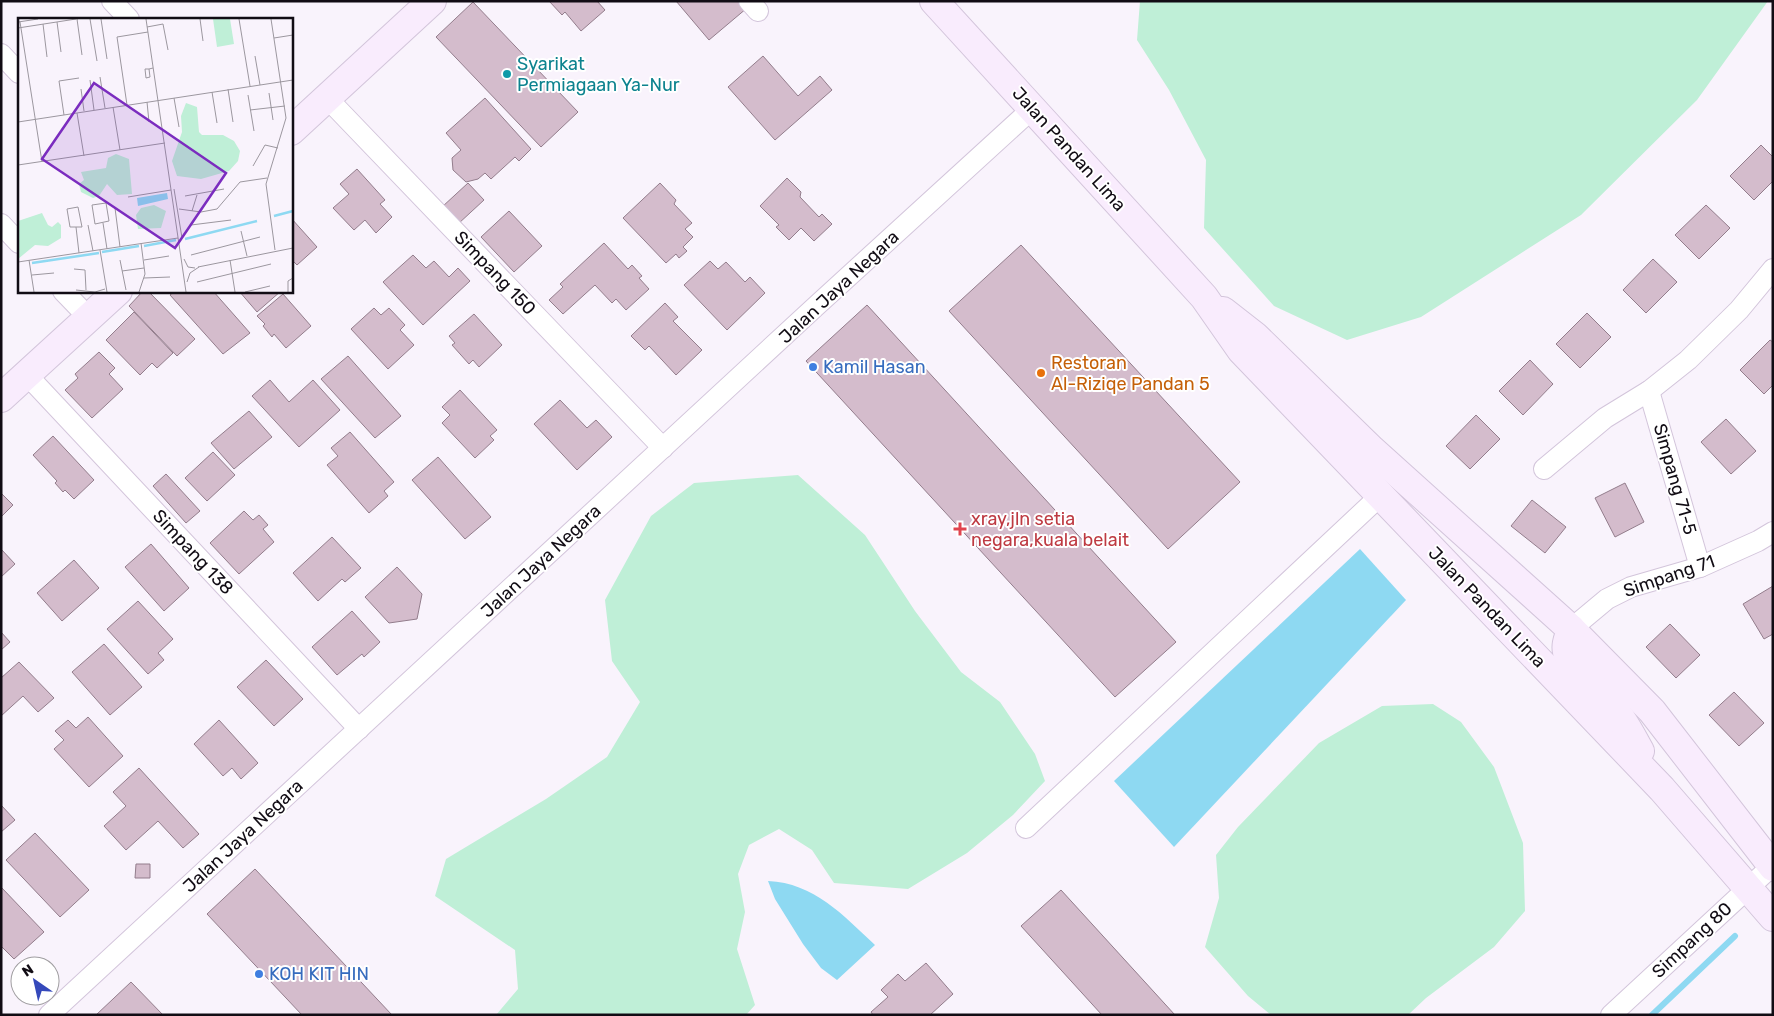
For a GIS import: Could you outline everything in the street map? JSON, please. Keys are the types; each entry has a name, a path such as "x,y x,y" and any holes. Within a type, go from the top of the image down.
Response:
{"main road":[{"path":"292,130 432,1"},
{"name":"Jalan Pandan Lima","path":"934,1 1204,297 1241,350 1662,789 1773,917"},
{"path":"1,398 117,292"},
{"name":"Jalan Pandan Lima","path":"1204,297 1255,336 1372,450 1571,629 1652,711 1772,867"},
{"path":"1505,625 1526,636 1540,639 1557,637 1571,629"},
{"path":"1571,629 1566,643 1567,652 1578,670 1611,705 1626,726 1662,789"}],"street":[{"path":"112,1 128,18"},
{"path":"1,54 18,72"},
{"name":"Simpang 150","path":"327,98 663,448"},
{"name":"Jalan Jaya Negara","path":"49,1015 1033,108"},
{"path":"1,224 18,242"},
{"path":"1544,470 1605,418 1650,391 1688,360 1739,310 1773,269"},
{"path":"64,292 88,318"},
{"name":"Simpang 138","path":"27,375 359,729"},
{"name":"Simpang 71-5","path":"1650,391 1700,567"},
{"path":"1026,828 1380,496"},
{"name":"Simpang 71","path":"1571,629 1607,599 1631,587 1700,567 1758,541 1773,532"},
{"name":"Simpang 80","path":"1611,1015 1772,867"}],"green space":[{"path":"1140,1 1768,1 1697,100 1581,215 1421,317 1347,340 1274,306 1204,228 1206,160 1169,90 1137,40"},
{"path":"798,475 865,535 915,611 961,672 1000,702 1035,754 1045,781 1013,815 967,853 908,889 834,883 812,850 779,829 749,845 738,874 745,912 737,949 755,1005 746,1015 496,1015 518,989 515,950 435,896 446,859 546,799 607,757 640,702 612,661 605,600 651,516 694,483"},
{"path":"1433,704 1461,722 1494,767 1523,843 1525,911 1494,947 1426,998 1408,1015 1271,1015 1248,996 1205,947 1219,898 1216,855 1238,827 1319,743 1382,706"}],"water":[{"path":"1360,549 1406,600 1174,847 1114,781"},
{"path":"768,881 784,883 814,894 839,912 875,945 837,980 821,968 803,944 775,899"}],"building":[{"path":"549,1 597,1 605,10 581,31 565,12 562,15"},
{"path":"676,1 741,1 747,8 709,40"},
{"name":"Syarikat Permiagaan Ya-Nur","path":"473,2 578,112 541,147 436,37"},
{"path":"763,56 798,96 820,76 832,90 775,140 728,87"},
{"path":"485,98 531,149 519,161 515,157 491,179 485,173 478,179 466,182 453,170 452,158 461,150 446,133"},
{"path":"1761,145 1773,157 1773,181 1754,200 1730,176"},
{"path":"357,169 385,200 380,204 392,217 376,233 365,220 354,230 333,208 349,194 340,184"},
{"path":"787,178 801,192 800,197 819,217 822,214 832,224 814,241 801,228 789,240 776,227 779,225 760,206"},
{"path":"468,183 484,200 458,224 442,207"},
{"path":"660,183 676,200 674,204 692,223 685,229 693,237 683,247 687,251 679,258 676,254 666,263 623,218"},
{"path":"1706,205 1730,228 1699,259 1675,235"},
{"path":"509,211 542,246 514,272 481,237"},
{"path":"292,219 317,247 297,265 292,260"},
{"path":"604,243 628,269 632,265 642,276 639,278 649,289 626,310 616,299 612,303 595,285 563,314 549,300 563,287 560,284"},
{"path":"1021,245 1240,482 1168,549 949,311"},
{"path":"413,255 426,268 434,261 449,277 458,268 470,281 423,325 383,282"},
{"path":"1653,259 1677,282 1646,313 1623,290"},
{"path":"710,261 718,269 726,262 745,282 750,277 765,293 727,330 684,285"},
{"path":"142,292 149,292 195,339 177,356 129,306"},
{"path":"174,292 214,292 250,333 223,354 170,295"},
{"path":"240,292 280,292 257,312"},
{"path":"283,294 311,326 286,348 274,334 272,337 263,326 265,324 257,316"},
{"path":"665,303 678,317 673,321 702,350 676,375 649,346 645,350 631,336"},
{"path":"867,305 1176,642 1115,697 806,361"},
{"path":"374,308 381,315 389,308 405,325 400,330 414,345 388,369 351,329"},
{"path":"134,312 173,353 157,368 152,363 140,375 106,340"},
{"path":"1587,313 1611,337 1580,368 1556,344"},
{"path":"474,314 502,345 479,367 473,360 469,364 452,345 455,343 449,336"},
{"path":"1770,340 1773,342 1773,385 1764,394 1740,370"},
{"path":"99,352 115,368 109,374 123,389 92,418 65,390 78,378 75,374"},
{"path":"348,356 401,416 375,438 321,379"},
{"path":"1530,360 1553,384 1523,415 1499,391"},
{"path":"270,380 289,402 313,380 340,410 299,447 252,396"},
{"path":"460,390 497,430 490,436 494,440 475,458 442,423 450,415 442,407"},
{"path":"560,400 587,428 596,420 612,437 577,470 534,424"},
{"path":"249,411 272,437 234,469 211,443"},
{"path":"1476,415 1500,439 1470,469 1446,446"},
{"path":"1726,419 1756,451 1731,474 1701,442"},
{"path":"350,432 394,482 384,491 388,496 369,513 327,465 338,456 331,448"},
{"path":"53,436 94,480 74,499 65,490 63,492 55,483 57,481 33,455"},
{"path":"213,452 235,475 207,501 185,478"},
{"path":"438,457 491,517 465,539 412,480"},
{"path":"166,474 200,511 186,523 153,486"},
{"path":"1625,483 1644,522 1615,537 1595,498"},
{"path":"1,493 13,505 1,517"},
{"path":"1532,500 1566,527 1545,553 1511,526"},
{"path":"244,511 253,520 259,515 268,525 263,529 274,542 239,574 210,543"},
{"path":"332,537 361,568 345,582 342,579 318,601 293,573"},
{"path":"151,544 189,588 164,611 125,567"},
{"path":"1,549 15,564 1,577"},
{"path":"74,560 99,588 62,621 37,593"},
{"path":"397,567 422,594 417,619 389,623 365,597"},
{"path":"1773,586 1773,634 1764,639 1743,604"},
{"path":"138,601 173,639 158,653 164,660 148,674 107,629"},
{"path":"352,611 380,642 364,657 362,654 337,675 312,647"},
{"path":"1670,624 1700,655 1676,678 1646,647"},
{"path":"1,632 10,642 1,650"},
{"path":"104,644 142,687 110,715 72,672"},
{"path":"266,660 303,699 274,726 237,687"},
{"path":"19,662 54,698 38,712 23,696 1,716 1,678"},
{"path":"1734,692 1764,723 1739,746 1709,715"},
{"path":"88,717 123,756 89,787 54,749 64,740 55,731 68,720 76,728"},
{"path":"219,720 258,763 241,779 232,768 223,776 194,744"},
{"path":"139,768 199,834 183,848 158,821 126,850 104,826 126,806 113,792"},
{"path":"1,805 15,820 1,832"},
{"path":"35,833 89,890 60,917 6,860"},
{"path":"136,864 150,864 150,878 135,878"},
{"path":"255,869 392,1015 302,1015 207,914"},
{"path":"1,887 44,932 17,956 11,956 1,946"},
{"path":"1061,890 1175,1015 1102,1015 1021,926"},
{"path":"926,963 953,994 930,1015 873,1015 871,1012 888,997 881,990 898,974 905,981"},
{"path":"131,982 163,1015 96,1015"}],"waterway":[{"path":"1652,1015 1735,936"}],"place":[{"name":"Syarikat Permiagaan Ya-Nur","path":"507,74"},
{"name":"Kamil Hasan","path":"813,367"},
{"name":"Restoran Al-Riziqe Pandan 5","path":"1041,373"},
{"name":"xray,jln setia negara,kuala belait","path":"960,529"},
{"name":"KOH KIT HIN","path":"259,974"}]}
